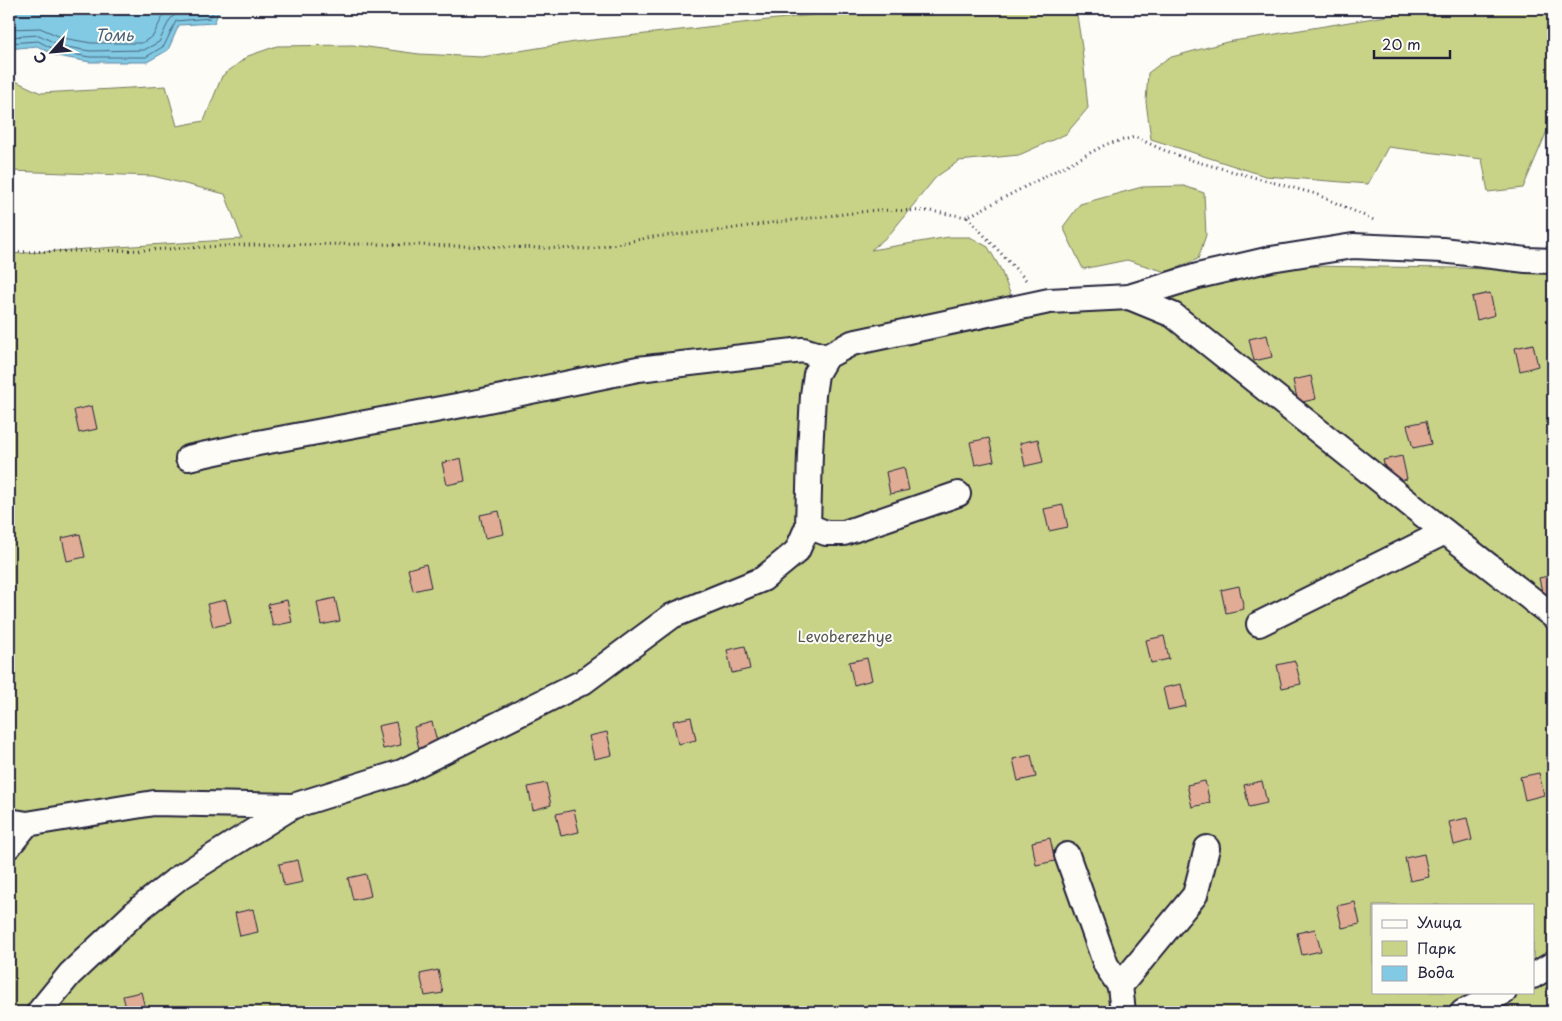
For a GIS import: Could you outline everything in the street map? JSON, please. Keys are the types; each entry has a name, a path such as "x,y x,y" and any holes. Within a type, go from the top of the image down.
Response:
{"street":[{"path":"39,1012 70,974 139,910 177,879 293,806 402,772 583,682 672,616 763,579 797,551 808,526 813,395 816,374 826,357 852,343 1049,301 1129,297 1198,276 1354,246 1442,250 1553,262"},
{"path":"1129,297 1173,315 1553,616"},
{"path":"188,458 258,443 469,404 638,369 803,350 826,357"},
{"path":"808,526 826,533 844,533 958,494"},
{"path":"1259,624 1445,532"},
{"path":"9,846 18,822 154,803 293,806"},
{"path":"1120,986 1195,895 1207,848"},
{"path":"1068,855 1106,965 1120,986 1123,1012"},
{"path":"1534,975 1553,964"},
{"path":"1463,1012 1496,1002"}],"path":[{"path":"9,252 371,244 591,249 652,237 715,232 877,210 930,211 967,217 1107,144 1135,137 1194,161 1316,194 1379,222"},
{"path":"967,217 1020,274 1049,301"}],"green space":[{"name":"Levoberezhye","path":"865,9 1076,9 1088,108 1066,134 1019,155 959,161 936,177 889,235 871,250 949,237 970,237 988,247 1000,268 1012,298 1083,291 1148,316 1183,288 1238,274 1303,266 1553,271 1553,1012 9,1012 9,254 242,239 225,194 153,176 9,171 9,78 41,93 166,86 177,126 204,121 222,76 248,56 277,46 353,45 419,54 482,57 575,42"},
{"path":"1429,9 1553,9 1553,134 1547,131 1523,188 1488,192 1482,159 1388,147 1368,184 1265,176 1151,139 1146,102 1148,73 1168,58 1227,42"},
{"path":"1184,186 1204,193 1206,235 1198,259 1166,272 1127,260 1083,269 1063,227 1080,204 1142,187"}],"water":[{"name":"Томь","path":"9,9 220,9 214,23 179,25 168,50 147,62 90,62 57,56 37,46 9,49"}],"building":[{"path":"1490,293 1495,315 1477,320 1472,297"},
{"path":"1267,335 1272,357 1254,361 1249,339"},
{"path":"1533,344 1538,366 1520,371 1515,348"},
{"path":"1311,376 1316,399 1298,403 1293,380"},
{"path":"92,406 97,429 79,433 74,410"},
{"path":"1426,421 1431,444 1413,448 1407,425"},
{"path":"989,438 994,461 975,465 970,442"},
{"path":"1038,439 1043,462 1025,466 1020,443"},
{"path":"1402,456 1407,479 1389,483 1383,460"},
{"path":"461,458 465,481 447,485 442,463"},
{"path":"904,467 909,490 890,494 886,472"},
{"path":"1063,505 1068,527 1049,531 1044,509"},
{"path":"499,511 504,534 485,538 480,515"},
{"path":"80,534 85,557 67,561 62,538"},
{"path":"426,564 431,587 413,591 408,569"},
{"path":"1553,575 1553,599 1544,601 1539,578"},
{"path":"1239,586 1244,609 1226,613 1221,590"},
{"path":"335,598 340,621 321,625 317,602"},
{"path":"226,600 231,623 213,627 207,604"},
{"path":"287,600 292,622 273,626 268,604"},
{"path":"1164,636 1169,659 1151,663 1146,640"},
{"path":"745,646 750,669 732,673 727,650"},
{"path":"867,658 872,680 854,685 849,662"},
{"path":"1295,661 1301,684 1282,688 1277,665"},
{"path":"1181,684 1186,706 1168,710 1163,688"},
{"path":"691,717 696,740 678,744 673,721"},
{"path":"396,722 401,745 383,749 378,726"},
{"path":"432,722 438,745 419,749 414,727"},
{"path":"607,732 612,755 594,759 589,736"},
{"path":"1031,755 1036,777 1018,781 1013,759"},
{"path":"1539,773 1544,795 1525,800 1520,777"},
{"path":"1205,781 1210,803 1192,807 1187,785"},
{"path":"1262,781 1267,803 1249,807 1244,785"},
{"path":"546,783 551,805 533,810 528,787"},
{"path":"574,810 579,832 561,836 556,814"},
{"path":"1467,818 1472,840 1454,845 1449,822"},
{"path":"1050,838 1055,861 1036,865 1032,842"},
{"path":"1424,854 1429,877 1410,881 1405,858"},
{"path":"298,860 303,882 284,886 279,864"},
{"path":"366,874 371,896 353,900 348,878"},
{"path":"1355,902 1360,924 1342,928 1337,906"},
{"path":"253,909 258,932 240,936 235,913"},
{"path":"1315,929 1321,951 1302,955 1297,933"},
{"path":"438,970 443,993 425,996 420,974"},
{"path":"141,992 146,1012 127,1012 123,996"},
{"path":"812,1006 813,1012 794,1012 793,1010"}]}
